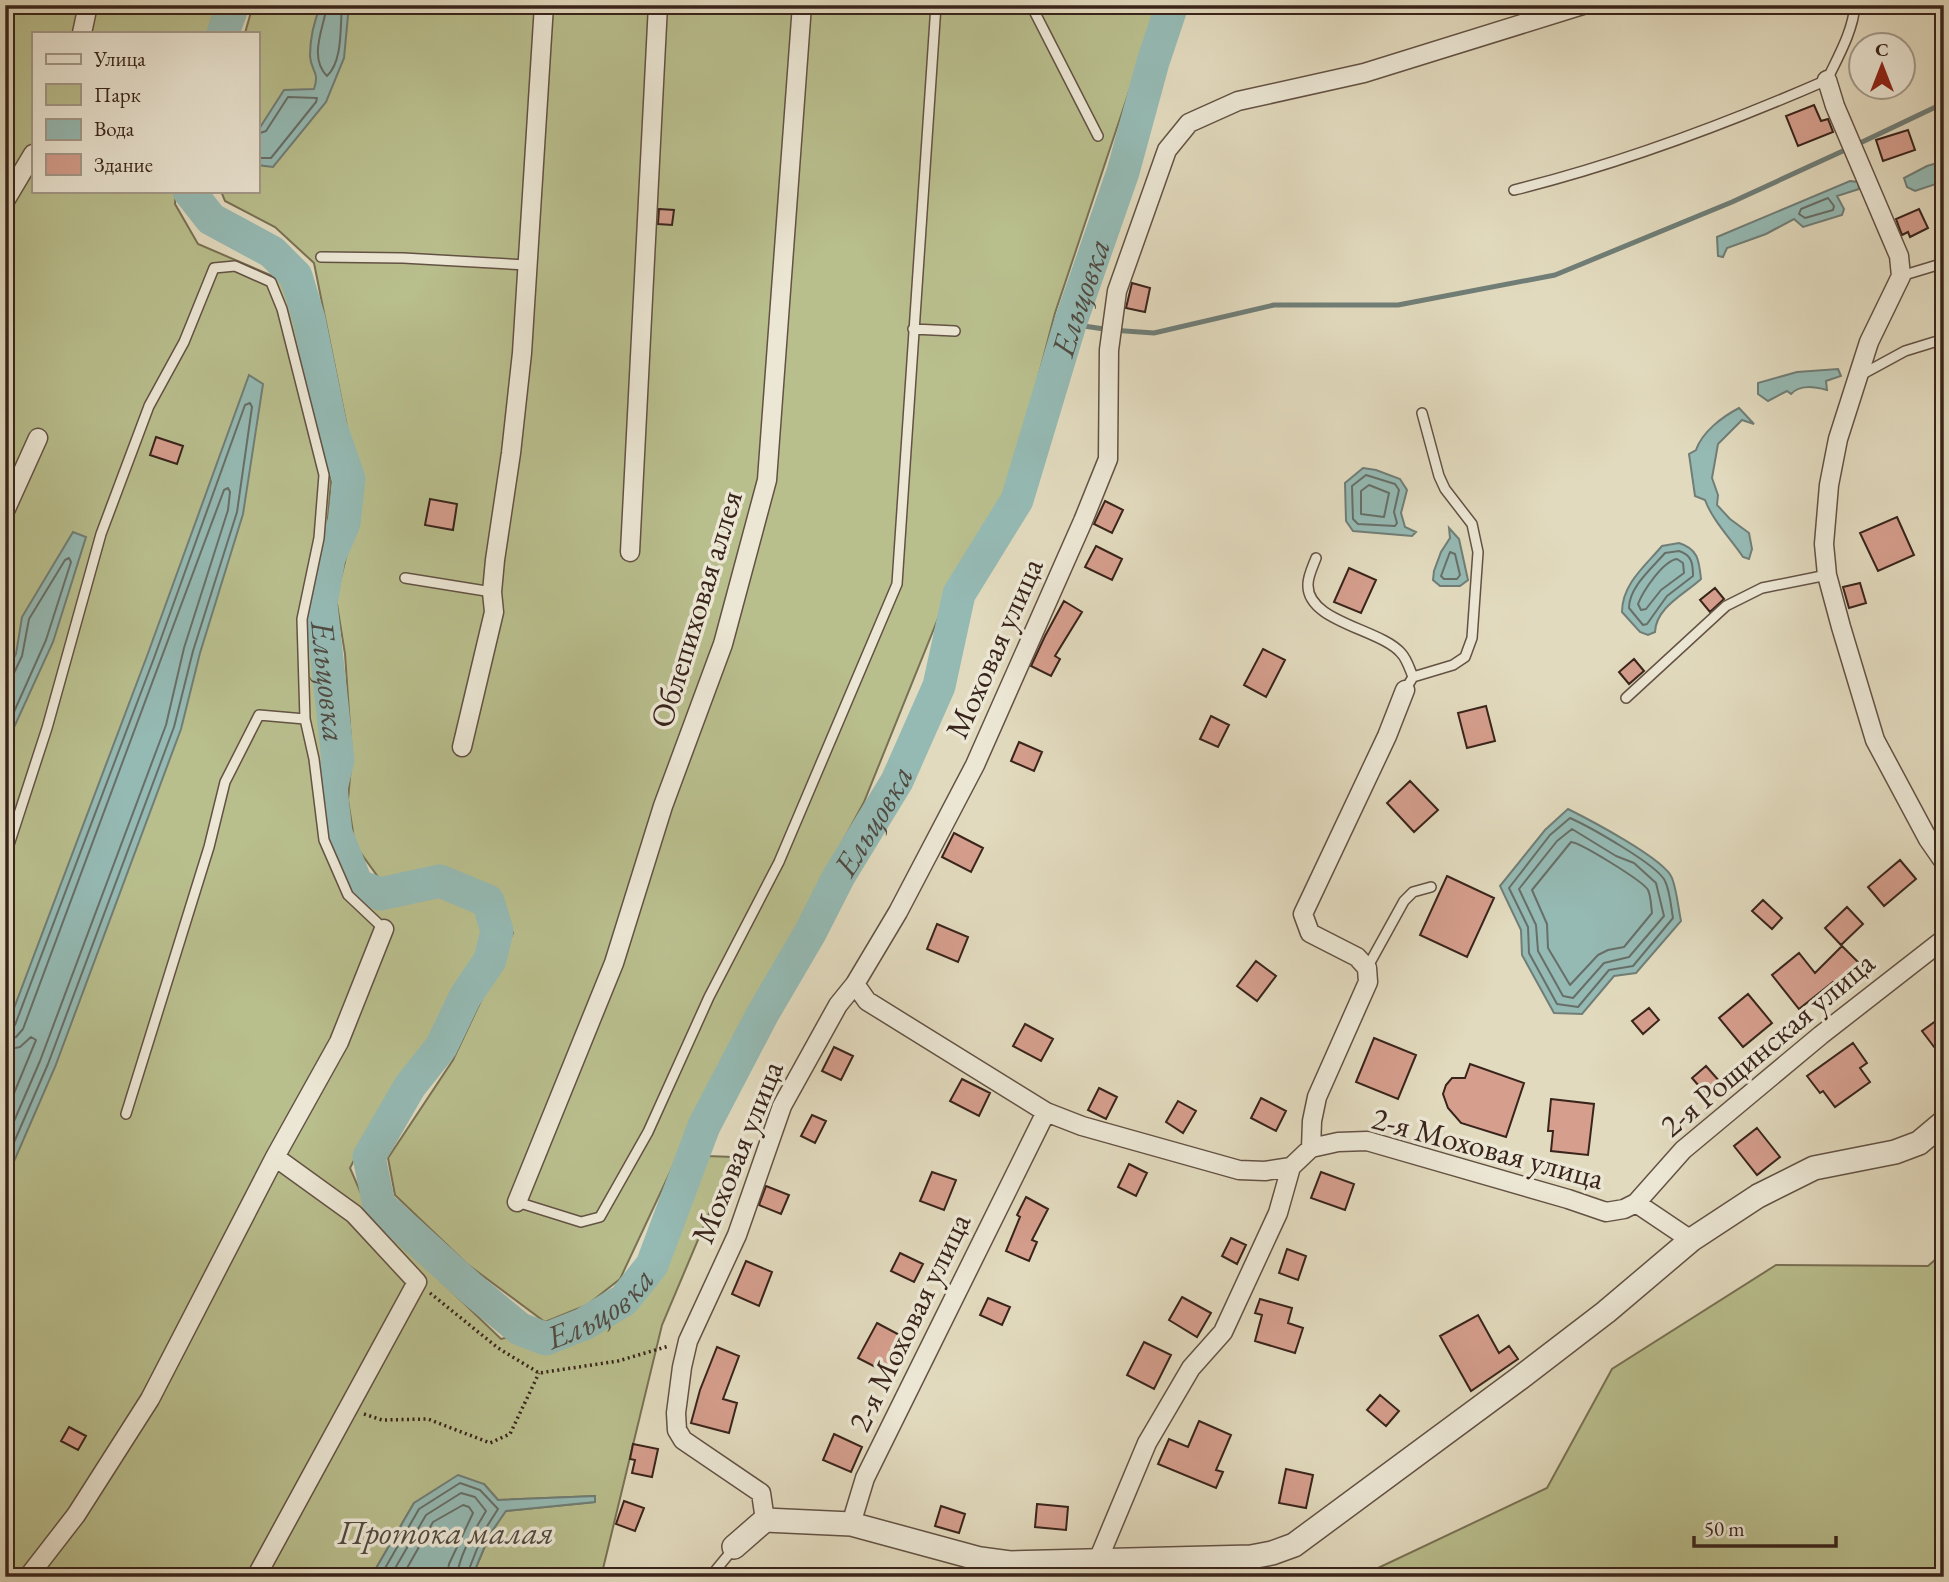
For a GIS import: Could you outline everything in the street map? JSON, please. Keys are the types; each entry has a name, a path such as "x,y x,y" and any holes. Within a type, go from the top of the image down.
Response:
{"street":[{"path":"82,32 88,5"},
{"path":"462,747 494,612 492,592 511,453 527,265 544,5"},
{"path":"630,552 658,5"},
{"name":"Облепиховая аллея","path":"517,1202 614,963 663,806 723,643 767,480 802,5"},
{"name":"Моховая улица","path":"765,1520 761,1493 683,1440 677,1430 676,1413 688,1341 737,1235 782,1106 838,1005 855,984 898,912 975,765 1108,459 1109,351 1117,291 1167,150 1189,123 1238,101 1364,73 1583,5"},
{"path":"1827,80 1840,118 1899,256 1900,276 1869,342 1838,439 1829,485 1824,544 1827,575 1875,740 1928,839 1944,862"},
{"path":"5,201 32,156"},
{"path":"5,511 38,438"},
{"path":"1098,1560 1147,1443 1191,1368 1223,1332 1278,1213 1291,1167 1311,1148 1312,1121 1317,1097 1368,982 1367,968 1357,957 1310,933 1303,914 1409,684"},
{"path":"28,1577 76,1515 150,1399 275,1157 340,1042 384,929"},
{"name":"2-я Рощинская улица","path":"1636,1203 1683,1150 1821,1035 1944,939"},
{"path":"855,984 867,1001 1046,1112 1082,1126 1239,1170 1265,1171 1291,1167"},
{"name":"2-я Моховая улица","path":"851,1524 864,1478 1046,1112"},
{"path":"734,1547 765,1520 851,1524 980,1559 1010,1563 1251,1557 1272,1553 1294,1545 1606,1312 1691,1240 1758,1196 1814,1168 1895,1152 1919,1143 1944,1122"},
{"name":"2-я Моховая улица","path":"1311,1148 1338,1142 1367,1142 1606,1212 1624,1209 1636,1203"},
{"path":"256,1577 417,1282 354,1214 275,1157"},
{"path":"1636,1203 1691,1240"}],"lane":[{"path":"517,1202 581,1222 600,1217 648,1132 709,997 779,862 897,584 936,5"},
{"path":"1031,5 1098,135"},
{"path":"1514,190 1580,174 1827,80 1841,50 1855,5"},
{"path":"321,257 403,258 527,265"},
{"path":"1900,276 1944,263"},
{"path":"5,857 47,728 101,534 149,406 184,342 214,268 235,266 271,282 282,309 324,475 319,538 302,619 305,719 314,759 324,841 348,895 384,929"},
{"path":"913,329 955,331"},
{"path":"1858,377 1905,351 1944,339"},
{"path":"1316,558 1308,584 1310,597 1321,609 1341,621 1384,639 1402,653 1409,684 1465,657 1472,638 1478,552 1472,524 1445,489 1439,476 1422,413"},
{"path":"1626,698 1726,606 1762,588 1827,575"},
{"path":"405,578 492,592"},
{"path":"126,1114 209,848 225,782 259,715 305,719"},
{"path":"1367,968 1404,901 1413,892 1431,887"},
{"path":"710,1577 734,1547"}],"path":[{"path":"417,1282 498,1348 539,1373 618,1361 688,1341"},
{"path":"359,1412 382,1420 428,1419 490,1443 510,1434 539,1373"}],"green space":[{"path":"5,5 216,5 208,32 32,32 32,192 176,192 175,204 198,244 289,283 331,482 327,529 314,600 328,830 343,874 357,899 379,908 440,894 480,910 488,931 481,956 419,1055 380,1109 350,1168 369,1212 501,1339 578,1320 650,1262 707,1156 733,1157 662,1325 601,1577 472,1577 490,1534 505,1511 594,1502 595,1496 498,1500 484,1484 414,1503 371,1577 5,1577"},
{"path":"253,5 1158,5 1055,313 1010,485 954,579 864,802 711,1085 620,1279 587,1305 545,1322 467,1264 395,1195 388,1158 453,1060 513,933 493,887 438,866 381,881 355,845 348,800 352,755 345,654 336,598 363,480 347,427 314,263 275,227 225,201 221,192 259,192 259,32 245,32"},
{"path":"1944,1252 1944,1577 1359,1577 1547,1488 1612,1369 1776,1265 1928,1266"}],"water":[{"path":"321,5 349,5 344,58 326,102 273,167 259,165 259,129 284,90 314,89 316,75 310,50"},
{"path":"1944,161 1942,182 1915,191 1907,187 1904,178"},
{"path":"1850,181 1858,182 1859,189 1837,196 1844,209 1842,215 1803,227 1794,219 1766,234 1727,248 1723,257 1718,256 1717,237"},
{"path":"1838,369 1841,376 1826,381 1827,390 1803,388 1791,394 1787,391 1768,401 1758,394 1758,383 1797,372"},
{"path":"249,375 263,384 243,514 200,653 181,729 55,1067 12,1166 5,1173 5,1032 147,656"},
{"path":"1739,408 1754,424 1742,420 1718,444 1712,478 1718,495 1717,505 1749,533 1752,549 1749,559 1743,557 1722,529 1705,500 1695,496 1689,454 1696,450 1713,426"},
{"path":"1363,468 1400,479 1407,490 1401,513 1405,527 1416,532 1412,536 1353,531 1346,521 1345,483"},
{"path":"1449,528 1459,539 1468,580 1460,586 1440,586 1433,580 1441,552 1450,538"},
{"path":"73,532 86,537 53,642 5,747 5,674 16,654 22,617"},
{"path":"1679,543 1694,552 1701,579 1666,608 1660,615 1655,632 1648,635 1640,632 1622,612 1626,593 1636,576 1662,546"},
{"path":"1568,809 1625,840 1666,870 1674,883 1681,921 1636,973 1614,976 1582,1014 1554,1013 1522,955 1521,930 1500,886 1545,830"},
{"name":"Протока малая","path":"458,1475 484,1484 498,1500 595,1496 595,1502 506,1511 490,1534 472,1577 371,1577 414,1503"}],"building":[{"path":"1814,105 1821,121 1828,119 1833,132 1798,146 1786,116"},
{"path":"1908,130 1915,150 1883,161 1876,140"},
{"path":"659,209 674,210 672,225 658,224"},
{"path":"1919,209 1928,228 1910,237 1908,232 1902,235 1896,219"},
{"path":"1132,283 1150,288 1145,312 1126,308"},
{"path":"156,437 183,446 177,464 150,455"},
{"path":"430,499 457,504 453,530 425,525"},
{"path":"1105,501 1123,510 1112,533 1094,524"},
{"path":"1897,517 1914,555 1878,571 1860,533"},
{"path":"1096,546 1122,559 1112,580 1085,567"},
{"path":"1349,568 1376,580 1361,613 1334,602"},
{"path":"1860,583 1866,603 1849,608 1843,587"},
{"path":"1715,588 1724,599 1710,612 1700,600"},
{"path":"1064,601 1082,612 1055,656 1060,659 1051,676 1031,666"},
{"path":"1263,649 1285,660 1266,697 1244,685"},
{"path":"1634,659 1644,671 1629,684 1619,672"},
{"path":"1486,706 1495,741 1467,748 1458,713"},
{"path":"1211,716 1229,725 1218,747 1200,739"},
{"path":"1019,742 1042,752 1034,771 1011,761"},
{"path":"1410,781 1438,810 1414,832 1387,803"},
{"path":"954,833 983,848 971,872 942,857"},
{"path":"1900,860 1916,879 1884,906 1868,887"},
{"path":"1447,876 1494,898 1467,957 1420,935"},
{"path":"1763,900 1782,918 1772,929 1752,911"},
{"path":"1847,907 1863,924 1841,945 1825,928"},
{"path":"937,924 968,937 958,962 927,949"},
{"path":"1842,946 1858,962 1836,984 1833,982 1799,1009 1772,975 1799,953 1815,973"},
{"path":"1256,961 1276,976 1257,1001 1237,986"},
{"path":"1748,994 1772,1023 1743,1047 1719,1018"},
{"path":"1649,1008 1659,1020 1643,1034 1632,1021"},
{"path":"1944,1015 1944,1060 1922,1031"},
{"path":"1025,1024 1053,1039 1041,1061 1013,1046"},
{"path":"1374,1038 1416,1055 1398,1099 1356,1082"},
{"path":"1853,1043 1867,1063 1860,1068 1870,1082 1835,1107 1807,1076"},
{"path":"834,1047 853,1056 841,1080 822,1071"},
{"path":"1470,1064 1524,1083 1506,1137 1461,1123 1448,1108 1443,1094 1446,1085 1452,1078 1465,1078"},
{"path":"1706,1066 1720,1082 1706,1094 1692,1078"},
{"path":"962,1079 990,1093 979,1116 950,1101"},
{"path":"1099,1088 1117,1097 1106,1119 1088,1110"},
{"path":"1261,1098 1286,1111 1276,1131 1251,1118"},
{"path":"1551,1099 1594,1104 1588,1155 1551,1151 1553,1131 1548,1131"},
{"path":"1178,1101 1196,1111 1183,1133 1166,1122"},
{"path":"812,1115 826,1121 815,1143 801,1136"},
{"path":"1757,1128 1780,1157 1757,1175 1734,1146"},
{"path":"1129,1164 1147,1173 1136,1196 1118,1187"},
{"path":"932,1172 956,1180 944,1210 920,1201"},
{"path":"1321,1172 1354,1184 1345,1210 1311,1198"},
{"path":"766,1186 789,1195 781,1214 759,1205"},
{"path":"1026,1197 1048,1209 1032,1240 1037,1242 1029,1261 1006,1251 1020,1217 1017,1215"},
{"path":"1231,1238 1246,1245 1237,1264 1222,1256"},
{"path":"1287,1249 1306,1256 1298,1280 1279,1273"},
{"path":"900,1253 923,1264 914,1282 891,1271"},
{"path":"746,1261 772,1272 759,1306 732,1294"},
{"path":"1182,1297 1211,1313 1197,1337 1169,1320"},
{"path":"988,1298 1010,1307 1002,1325 980,1315"},
{"path":"1260,1299 1292,1308 1288,1323 1303,1328 1295,1353 1255,1341 1262,1315 1255,1313"},
{"path":"1478,1315 1499,1353 1509,1346 1518,1359 1471,1391 1440,1336"},
{"path":"877,1323 907,1339 889,1374 858,1358"},
{"path":"1144,1342 1171,1355 1154,1389 1127,1375"},
{"path":"717,1347 739,1356 723,1399 737,1403 729,1433 691,1423 700,1390"},
{"path":"1380,1395 1399,1411 1386,1426 1367,1410"},
{"path":"1199,1421 1231,1435 1216,1470 1223,1472 1216,1488 1158,1464 1169,1439 1188,1447"},
{"path":"69,1427 86,1436 78,1450 61,1441"},
{"path":"834,1434 862,1447 851,1472 823,1460"},
{"path":"633,1444 658,1449 652,1477 632,1473 635,1460 630,1459"},
{"path":"1286,1469 1313,1475 1306,1508 1279,1503"},
{"path":"624,1501 644,1508 635,1531 616,1524"},
{"path":"1037,1504 1068,1507 1066,1530 1035,1527"},
{"path":"941,1506 965,1514 959,1533 935,1526"}],"waterway":[{"name":"Ельцовка","path":"223,32 233,5"},
{"name":"Ельцовка","path":"190,192 211,219 272,252 296,276 309,319 331,427 349,479 344,523 329,558 321,604 338,760 331,788 336,833 357,885 380,894 440,881 488,901 497,931 490,960 465,997 441,1047 410,1086 369,1157 379,1205 520,1329 546,1339 584,1324 624,1300 652,1265 704,1126 839,876 897,781 939,686 959,594 1017,500 1070,324 1123,172 1153,62 1172,5"},
{"path":"1860,143 1944,103"},
{"path":"1070,324 1154,333 1274,305 1398,305 1555,275 1732,202 1845,150"}]}
